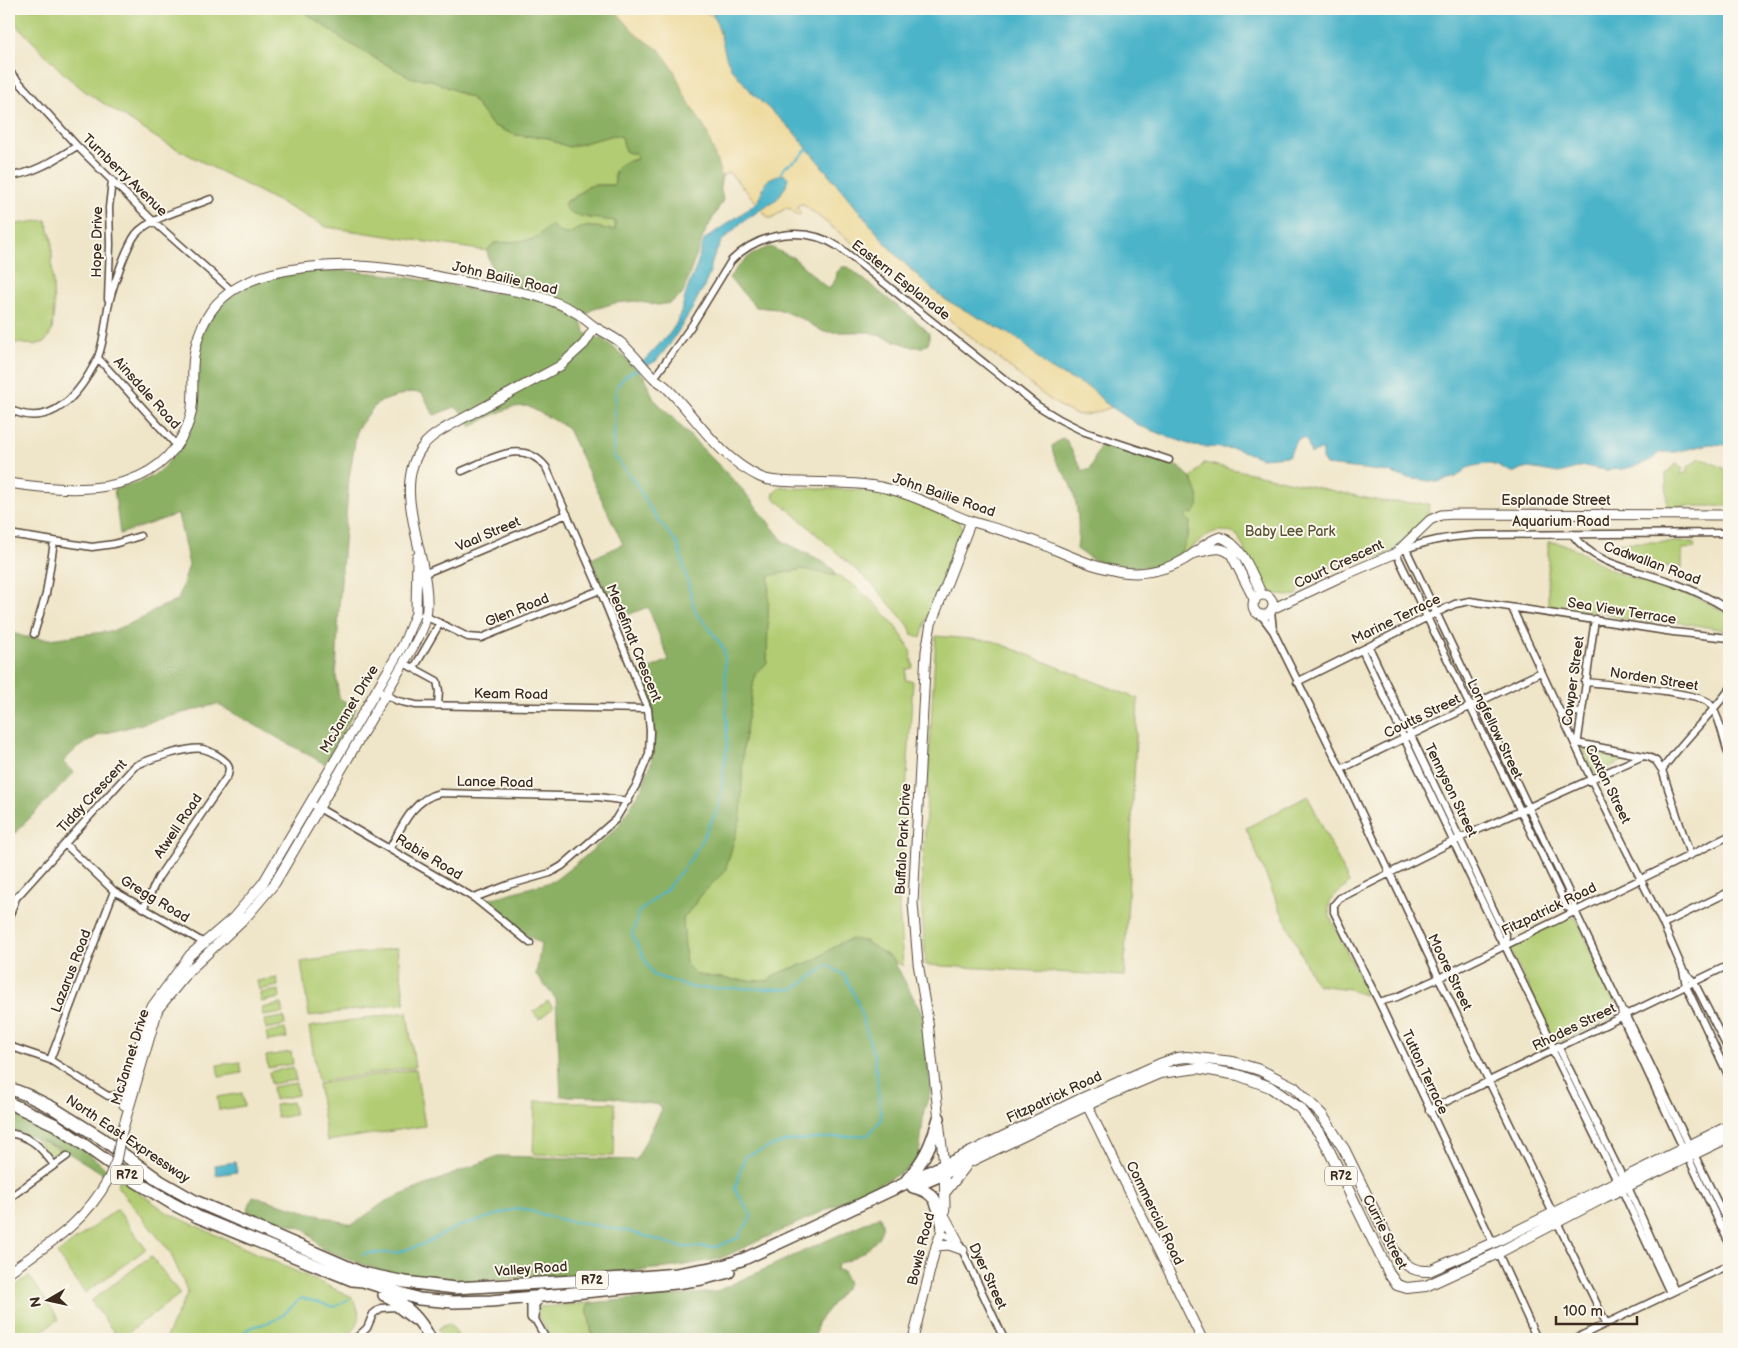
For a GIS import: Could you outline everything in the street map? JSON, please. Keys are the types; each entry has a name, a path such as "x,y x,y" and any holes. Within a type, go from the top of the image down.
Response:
{"highway":[{"name":"North East Expressway","path":"9,1088 53,1108 101,1138 160,1181 195,1201 229,1216"},
{"name":"North East Expressway","path":"9,1103 56,1124 141,1185 173,1204 198,1217 252,1238"},
{"path":"939,1118 928,1150 908,1186 924,1190 936,1200 943,1225"},
{"name":"Valley Road","path":"229,1216 362,1273 422,1285 469,1288 650,1276 723,1266 744,1259 944,1169"},
{"name":"Valley Road","path":"252,1238 352,1280 363,1281 403,1295 438,1301 491,1301 676,1283 727,1273 790,1246 908,1186"},
{"path":"352,1280 396,1301 408,1309 419,1320 429,1339"},
{"path":"469,1288 514,1288 524,1297"},
{"path":"533,1317 533,1304 540,1296"}],"main road":[{"name":"Currie Street","path":"1177,1058 1187,1057 1232,1062 1260,1070 1294,1087 1322,1115 1344,1149 1394,1251 1404,1264 1419,1272 1429,1271 1554,1218 1689,1151 1729,1126"},
{"name":"Fitzpatrick Road","path":"944,1169 969,1163 1160,1064 1177,1058"},
{"name":"Currie Street","path":"1160,1073 1198,1068 1238,1075 1270,1087 1300,1108 1323,1138 1390,1275 1397,1285 1407,1288 1426,1286 1498,1253 1554,1218"},
{"name":"Fitzpatrick Road","path":"944,1169 1085,1102 1160,1073"},
{"name":"Currie Street","path":"1689,1151 1729,1138"},
{"path":"946,1191 969,1163"}],"street":[{"name":"Turnberry Avenue","path":"9,71 77,146 153,221 231,290"},
{"path":"9,176 41,167 77,146"},
{"name":"Hope Drive","path":"9,409 15,412 35,415 49,413 60,408 71,399 82,385 98,358 108,305 109,208 112,180"},
{"path":"153,221 212,199"},
{"name":"Hope Drive","path":"108,305 131,243 138,232 153,221"},
{"name":"Eastern Esplanade","path":"652,375 692,324 724,271 738,253 776,236 801,234 818,236 839,247 1038,406 1085,432 1169,460"},
{"name":"John Bailie Road","path":"9,483 64,489 112,485 133,480 146,474 164,461 177,446 188,424 192,413 194,356 202,327 217,303 231,290 263,275 278,271 340,265 388,268 524,294 561,305 577,313 595,327 620,342 665,386 716,446 726,455 761,478 774,481 844,484 892,489 971,521 1011,532 1070,556 1124,572 1161,570 1171,567 1195,553 1216,548 1224,549 1231,554 1262,598"},
{"name":"McJannet Drive","path":"162,997 248,915 275,883 424,627 426,616 409,481 412,467 423,446 432,436 447,427 560,366 584,344 595,327"},
{"name":"Ainsdale Road","path":"98,358 177,446"},
{"name":"Medefindt Crescent","path":"462,471 507,453 517,452 534,455 540,459 551,475 568,514 648,709 650,732 649,754 644,768 628,801 616,820 562,866 550,873 508,885 474,898"},
{"name":"Vaal Street","path":"421,575 568,514"},
{"name":"Esplanade Street","path":"1396,553 1430,520 1441,515 1729,515"},
{"name":"Buffalo Park Drive","path":"944,1169 928,1022 918,963 913,903 926,651 931,624 971,521"},
{"name":"Aquarium Road","path":"1396,553 1422,542 1450,536 1729,533"},
{"path":"9,534 81,546 102,547 140,536"},
{"name":"Cadwallan Road","path":"1572,534 1580,545 1610,564 1672,582 1712,599 1729,610"},
{"name":"John Bailie Road","path":"1195,553 1202,545 1220,537 1236,545 1262,598"},
{"path":"34,634 46,594 54,542"},
{"name":"Longfellow Street","path":"1406,549 1574,903 1575,911 1689,1151 1729,1243"},
{"name":"Court Crescent","path":"1272,610 1396,553"},
{"name":"Longfellow Street","path":"1396,553 1567,907 1575,911"},
{"name":"McJannet Drive","path":"121,1135 122,1115 126,1097 132,1085 162,997 190,955 232,918 263,883 407,637 416,613 421,575"},
{"name":"Glen Road","path":"416,613 468,637 481,638 600,590"},
{"path":"1262,598 1273,604 1272,610 1267,614 1261,615 1254,608 1262,598"},
{"name":"Court Crescent","path":"1262,598 1294,600"},
{"name":"Marine Terrace","path":"1297,682 1455,604 1470,601 1512,608"},
{"name":"Sea View Terrace","path":"1512,608 1673,632 1729,638"},
{"name":"Caxton Street","path":"1512,608 1577,745 1591,779 1663,924 1683,970 1686,986 1729,1077"},
{"name":"Moore Street","path":"1272,610 1273,631"},
{"name":"Moore Street","path":"1261,615 1273,631 1341,769 1439,978 1606,1323"},
{"name":"Cowper Street","path":"1577,745 1595,619"},
{"path":"414,668 440,623"},
{"name":"Tennyson Street","path":"1369,647 1453,841 1500,939 1552,1040 1553,1051 1622,1184"},
{"name":"Tennyson Street","path":"1362,650 1460,838 1506,936 1505,946"},
{"path":"404,663 437,681 439,691 438,706"},
{"name":"Coutts Street","path":"1341,769 1541,672"},
{"name":"Norden Street","path":"1585,682 1659,690 1694,697 1707,701 1714,710"},
{"name":"Keam Road","path":"376,690 407,704 648,709"},
{"path":"1662,770 1672,754 1714,710 1729,690"},
{"path":"1714,710 1729,756"},
{"path":"1561,713 1581,712"},
{"path":"1577,745 1649,757 1656,761 1662,770 1690,855"},
{"name":"Tiddy Crescent","path":"9,917 16,898 138,764 194,748 205,749 225,760"},
{"path":"1390,874 1453,841 1643,756"},
{"name":"Atwell Road","path":"144,907 158,878 228,775 229,768 225,760"},
{"name":"Lance Road","path":"390,848 409,814 419,802 440,793 598,797 628,801"},
{"name":"Rabie Road","path":"310,803 474,898 530,943"},
{"name":"Fitzpatrick Road","path":"1379,1002 1397,998 1729,836"},
{"name":"Gregg Road","path":"65,844 114,891 214,948"},
{"name":"Tutton Terrace","path":"1390,874 1340,898 1334,905 1334,912 1379,1002 1493,1244"},
{"name":"Lazarus Road","path":"50,1060 114,891"},
{"path":"1663,924 1729,892"},
{"name":"Rhodes Street","path":"1429,1110 1729,965"},
{"name":"Caxton Street","path":"1683,970 1694,982 1729,1053"},
{"name":"Tennyson Street","path":"1552,1040 1560,1047 1672,1292"},
{"path":"9,1046 50,1060 108,1096 117,1095 133,1081"},
{"path":"1720,1058 1729,1053"},
{"name":"McJannet Drive","path":"121,1135 133,1081"},
{"name":"Commercial Road","path":"1085,1102 1202,1339"},
{"path":"9,1133 35,1142 54,1165"},
{"path":"9,1272 72,1227 94,1203 109,1178 116,1161 121,1135"},
{"name":"Longfellow Street","path":"1689,1151 1729,1226"},
{"path":"9,1198 67,1156"},
{"name":"Bowls Road","path":"913,1339 943,1225 946,1191 944,1169"},
{"path":"943,1225 958,1241"},
{"name":"Dyer Street","path":"943,1225 958,1241 963,1250 1004,1339"},
{"path":"936,1246 949,1245 963,1250"},
{"path":"1498,1253 1537,1339"},
{"path":"1574,1339 1729,1265"},
{"path":"524,1297 546,1339"},
{"path":"355,1339 367,1328 370,1317 376,1310 391,1306 413,1321 429,1339"}],"green space":[{"path":"9,9 300,9 347,42 412,78 432,80 471,98 492,125 515,135 549,138 569,147 614,135 623,137 625,151 630,153 636,152 637,159 624,162 614,173 615,182 613,185 590,186 566,201 569,212 585,217 615,221 615,230 587,227 569,234 563,234 551,226 534,239 494,243 487,251 327,227 160,140 86,92 65,75 9,17"},
{"path":"300,9 614,9 637,35 660,50 674,70 684,94 707,132 720,171 719,173 722,176 720,186 723,200 704,234 682,295 670,303 658,305 635,301 615,303 591,310 581,323 585,333 603,339 645,377 653,398 743,490 784,542 820,560 834,570 835,576 802,569 769,576 767,663 755,674 743,747 741,816 725,871 703,893 683,919 686,964 697,975 737,980 767,981 781,972 815,960 840,943 851,939 865,941 893,959 922,1014 931,1090 924,1110 918,1164 850,1199 719,1259 667,1268 593,1274 449,1282 400,1278 322,1249 305,1229 247,1211 253,1196 352,1225 386,1201 498,1156 636,1160 662,1109 659,1105 610,1097 561,1096 556,999 536,975 541,944 507,922 486,900 554,881 617,828 643,786 651,764 654,738 652,710 637,674 669,660 648,607 617,619 591,559 623,544 567,427 527,406 512,407 471,427 464,414 455,407 434,415 422,393 410,392 377,403 357,429 349,478 339,607 336,675 339,698 356,708 325,764 217,704 99,735 77,748 63,762 74,773 9,839 9,743 12,741 9,738 9,632 25,637 49,639 112,631 178,600 189,565 178,514 120,534 114,489 154,475 169,461 183,443 195,415 198,351 202,335 218,309 243,289 274,276 310,271 349,271 389,275 494,294 494,278 487,251 494,243 534,239 551,225 566,234 587,227 615,230 615,221 578,215 572,213 564,205 566,201 573,199 586,188 594,185 613,185 616,171 620,165 637,159 636,153 625,151 622,137 614,135 569,147 549,138 515,135 492,125 471,98 432,80 412,78 347,42"},
{"path":"46,220 52,240 54,309 52,331 45,342 34,345 9,342 9,225"},
{"path":"770,247 794,258 828,289 836,279 837,272 842,267 848,267 920,324 929,333 929,342 923,347 913,347 869,332 824,332 802,319 778,309 756,307 729,278 747,258"},
{"path":"1062,438 1066,440 1082,470 1090,470 1103,442 1174,465 1189,476 1197,493 1197,510 1193,514 1187,513 1185,515 1190,523 1186,542 1175,558 1158,565 1137,567 1115,565 1097,561 1077,549 1077,507 1073,491 1054,457 1052,446"},
{"path":"1700,458 1724,468 1729,483 1729,506 1667,506 1666,473 1677,463 1683,469 1679,474 1686,473 1688,467"},
{"name":"Baby Lee Park","path":"1204,463 1380,501 1429,504 1428,513 1397,549 1378,558 1364,553 1303,579 1297,595 1280,595 1268,590 1262,583 1238,536 1228,532 1212,533 1177,557 1188,535 1190,523 1185,515 1199,497 1191,479"},
{"path":"781,486 860,490 892,494 960,522 963,528 927,617 921,638 912,634 909,626 873,585 773,497 774,493"},
{"path":"1548,542 1576,549 1609,569 1625,576 1677,589 1704,601 1729,615 1729,631 1668,620 1634,621 1612,616 1599,610 1594,612 1548,609"},
{"path":"1694,542 1695,548 1682,549 1682,568 1655,565 1624,552 1615,552 1614,543"},
{"path":"802,569 836,575 856,587 887,616 908,646 911,654 913,668 907,669 905,680 913,681 899,908 903,966 865,941 840,943 815,960 781,972 767,981 737,980 697,975 686,964 683,919 703,893 725,871 741,816 743,747 755,674 767,663 769,576"},
{"path":"936,636 993,641 1138,699 1124,976 926,965 921,900"},
{"path":"1582,747 1632,756 1596,774 1591,771"},
{"path":"1308,796 1349,883 1331,900 1329,910 1330,917 1367,993 1364,995 1349,989 1318,985 1314,981 1280,909 1246,828"},
{"path":"1568,917 1576,918 1618,1006 1614,1017 1562,1041 1553,1038 1511,951 1512,945"},
{"path":"397,948 405,1003 309,1016 301,962"},
{"path":"277,978 278,986 259,990 257,981"},
{"path":"279,990 280,998 261,1002 260,993"},
{"path":"548,1001 553,1008 539,1019 533,1012"},
{"path":"281,1004 283,1013 263,1016 262,1008"},
{"path":"407,1012 415,1067 318,1082 309,1027"},
{"path":"284,1017 285,1025 266,1029 264,1020"},
{"path":"285,1029 287,1038 268,1041 266,1033"},
{"path":"291,1052 293,1064 268,1068 266,1056"},
{"path":"240,1062 242,1073 219,1077 217,1065"},
{"path":"293,1067 296,1080 271,1084 269,1072"},
{"path":"416,1069 425,1126 327,1141 318,1084"},
{"path":"296,1083 298,1095 274,1100 272,1087"},
{"path":"242,1093 244,1106 219,1110 217,1097"},
{"path":"535,1101 615,1103 614,1156 533,1154"},
{"path":"292,1102 295,1115 277,1118 275,1105"},
{"path":"9,1113 48,1129 73,1143 106,1169 104,1174 58,1147 9,1128"},
{"path":"32,1136 65,1152 57,1158 53,1158"},
{"path":"120,1179 168,1213 352,1297 358,1309 357,1325 344,1339 165,1339 188,1292 170,1252 117,1186"},
{"path":"117,1209 146,1249 85,1293 57,1254"},
{"path":"880,1216 882,1227 880,1234 871,1246 852,1259 839,1263 836,1270 843,1271 848,1284 817,1323 815,1339 593,1339 587,1307 590,1303 715,1292"},
{"path":"151,1256 180,1294 119,1339 91,1301"},
{"path":"29,1276 59,1319 31,1339 9,1339 9,1291"},
{"path":"590,1303 587,1307 593,1339 552,1339 537,1314 540,1307"},
{"path":"450,1323 460,1339 444,1339 438,1329"}],"sand":[{"path":"614,9 701,9 715,18 731,68 755,96 792,130 894,253 912,271 946,300 1011,334 1020,340 1050,369 1092,389 1112,407 1082,415 1075,414 1058,405 803,204 796,207 801,213 798,216 791,209 786,208 772,218 768,218 762,210 777,199 786,186 763,189 761,198 757,203 729,172 722,176 719,173 720,171 707,132 684,94 674,70 660,50 637,35"}],"water":[{"path":"711,9 1729,9 1729,445 1710,444 1675,452 1660,452 1651,460 1623,469 1606,470 1584,466 1559,473 1529,468 1511,473 1490,464 1478,465 1467,468 1456,477 1437,482 1407,478 1389,472 1326,465 1322,459 1323,449 1311,454 1307,441 1304,438 1296,442 1288,456 1261,458 1237,449 1194,446 1140,426 1104,402 1092,389 1050,369 1020,340 946,300 894,253 792,130 755,96 731,68"},
{"path":"782,174 788,177 786,186 777,199 742,222 721,242 712,261 709,275 702,291 670,344 656,361 639,370 638,367 676,324 705,239 757,203 767,181"},
{"path":"235,1162 237,1172 216,1175 215,1165"}],"waterway":[{"path":"780,177 785,167 799,158 808,148"},
{"path":"362,1255 367,1253 396,1253 424,1244 457,1227 519,1208 563,1220 628,1231 681,1247 716,1247 738,1238 752,1216 735,1189 745,1156 787,1141 868,1135 881,1120 875,1058 857,1001 845,976 828,965 794,989 694,988 653,975 632,935 639,912 666,890 693,856 719,807 727,745 724,649 707,625 696,614 678,545 655,516 634,481 613,455 616,390 626,376 641,368"},
{"path":"239,1339 246,1330 273,1321 302,1298 335,1307 349,1299"}]}
